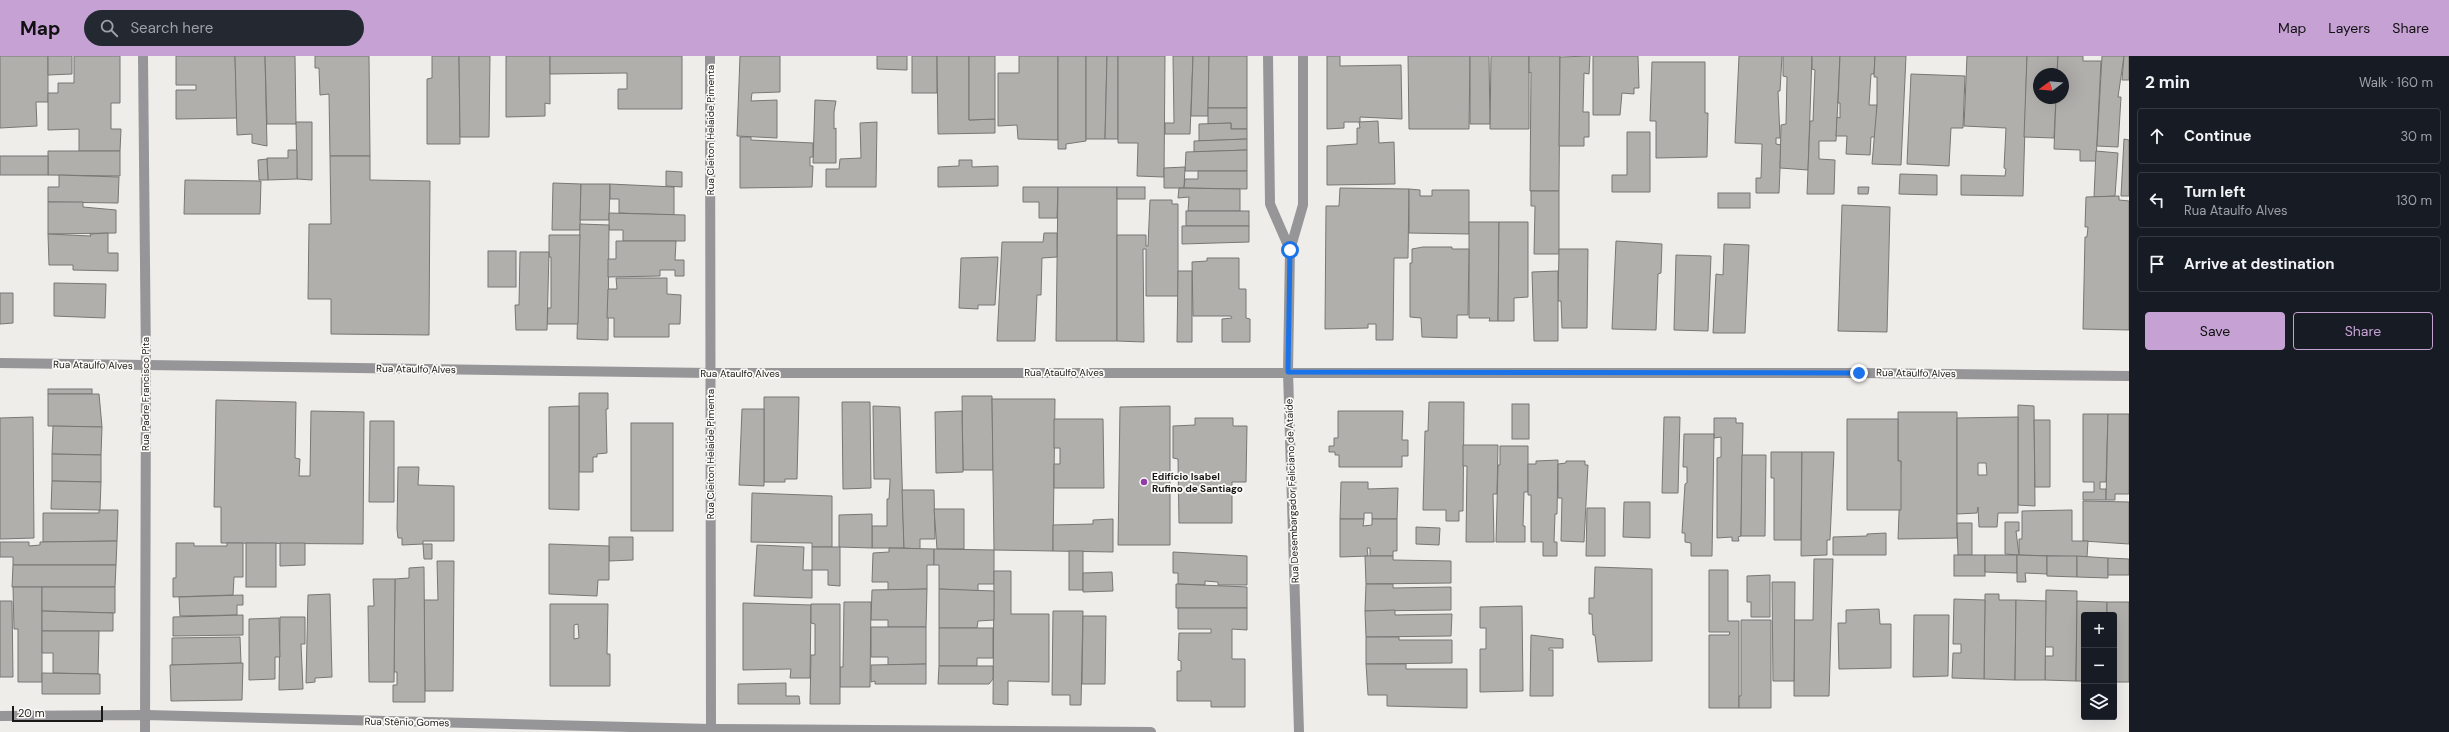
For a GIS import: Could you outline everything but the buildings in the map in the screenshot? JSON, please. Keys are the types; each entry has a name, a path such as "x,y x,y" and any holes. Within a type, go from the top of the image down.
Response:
{"street":[{"name":"Rua Padre Francisco Pita","path":"142,56 146,366 145,732"},
{"name":"Rua Cleiton Helaide Pimenta","path":"710,56 711,731"},
{"name":"Rua Desembargador Feliciano de Ataíde","path":"1268,56 1270,204 1290,250"},
{"name":"Rua Desembargador Feliciano de Ataíde","path":"1299,732 1288,372 1290,250 1303,205 1303,56"},
{"name":"Rua Ataulfo Alves","path":"0,363 710,373 1843,372 2129,376"},
{"name":"Rua Stênio Gomes","path":"0,716 146,715 711,731 1151,732"}],"place":[{"name":"Edifício Isabel Rufino de Santiago","path":"1144,482"}],"route":[{"path":"1290,250 1288,372 1859,373"}]}
